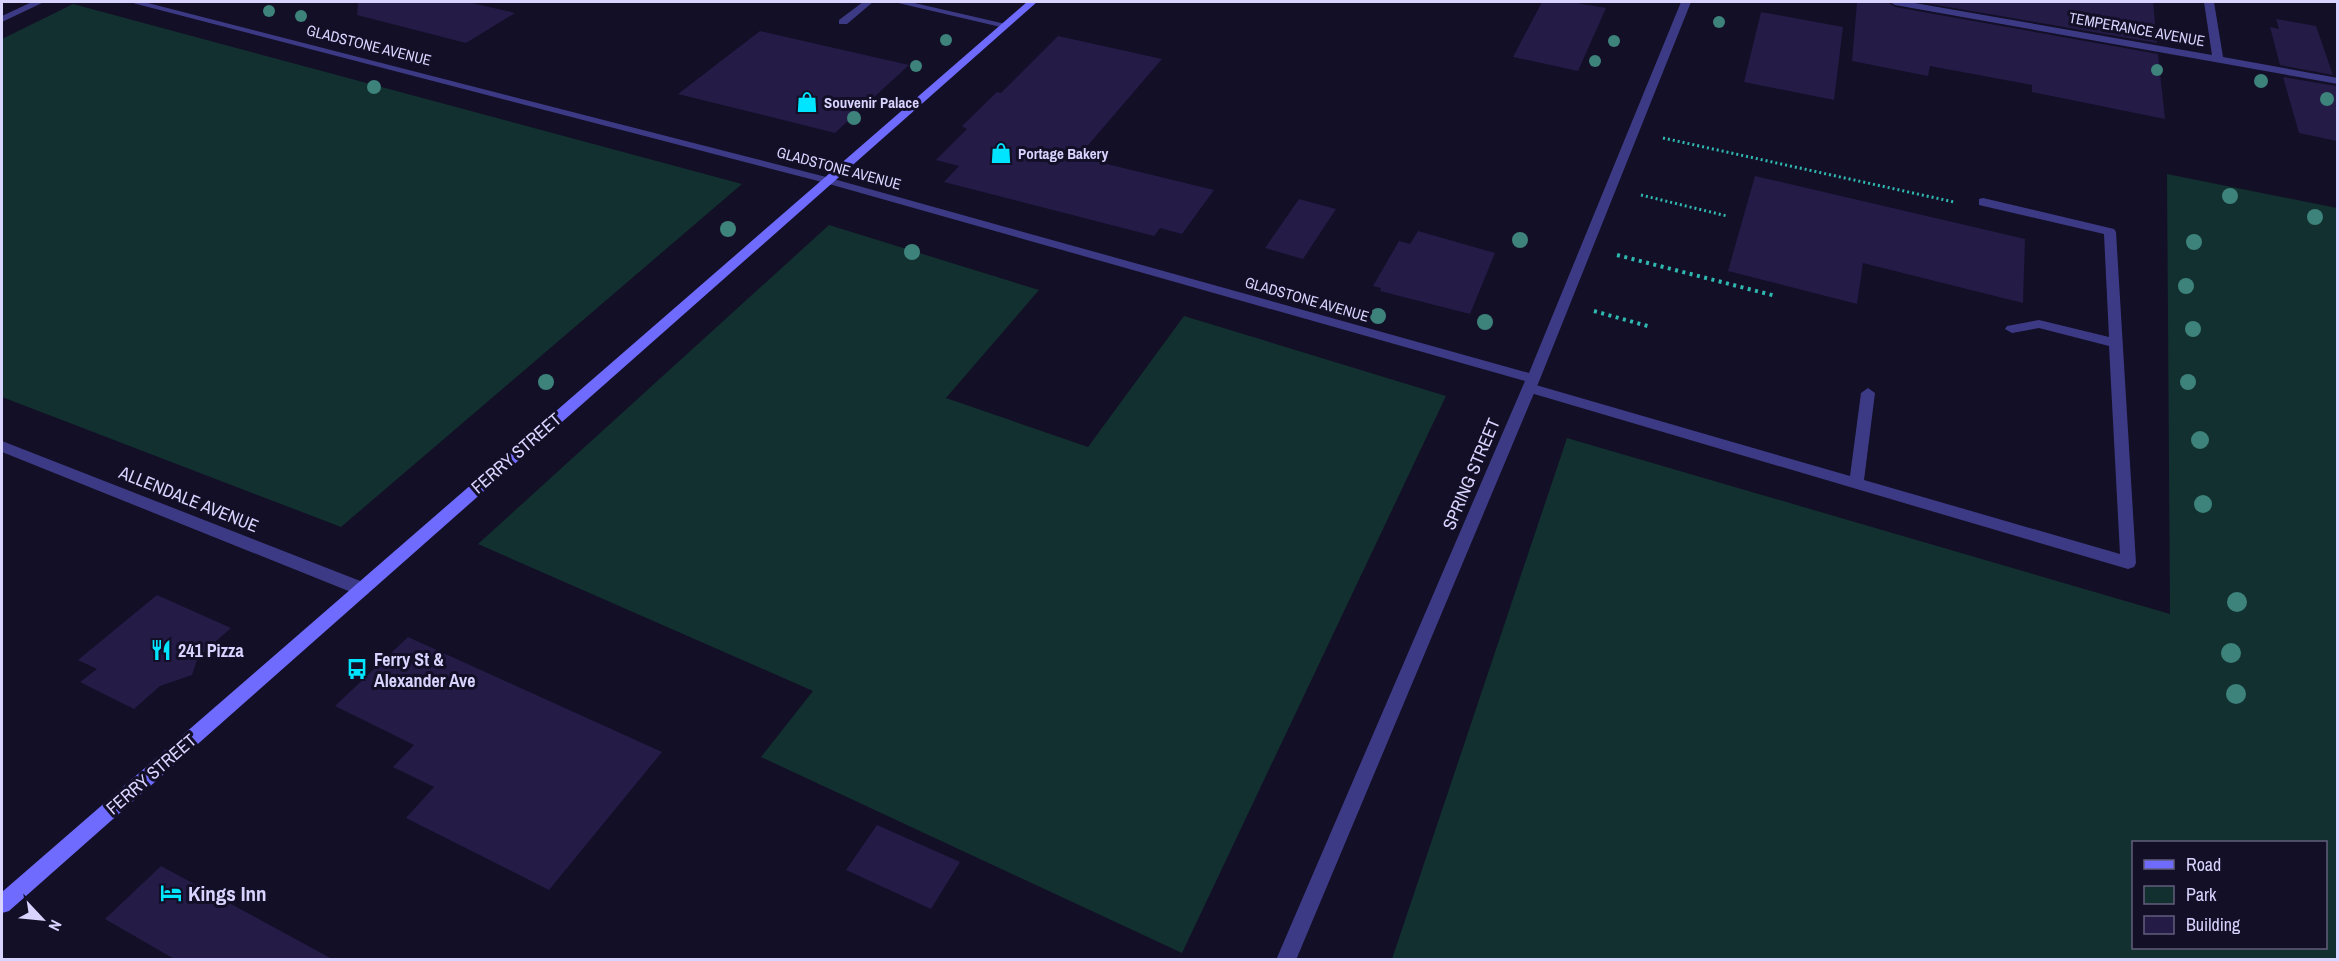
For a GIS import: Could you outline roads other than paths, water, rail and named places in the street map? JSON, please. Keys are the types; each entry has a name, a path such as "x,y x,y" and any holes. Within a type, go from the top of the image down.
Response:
{"main road":[{"name":"FERRY STREET","path":"2,904 826,180 1032,2"}],"street":[{"path":"2,20 39,2"},
{"name":"GLADSTONE AVENUE","path":"134,2 826,180 1531,384 1856,484 2128,563 2115,343"},
{"path":"843,22 868,2"},
{"path":"899,2 1005,25"},
{"name":"SPRING STREET","path":"1286,960 1531,384 1686,2"},
{"name":"TEMPERANCE AVENUE","path":"1895,2 2337,81"},
{"path":"2209,2 2218,59"},
{"path":"1983,202 2110,232 2115,343 2039,324 2012,329"},
{"path":"1856,484 1868,393"},
{"name":"ALLENDALE AVENUE","path":"2,446 362,589"}],"place":[{"name":"Souvenir Palace","path":"807,102"},
{"name":"Portage Bakery","path":"1001,153"},
{"name":"241 Pizza","path":"161,650"},
{"name":"Ferry St & Alexander Ave","path":"357,669"},
{"name":"Kings Inn","path":"171,893"}]}
